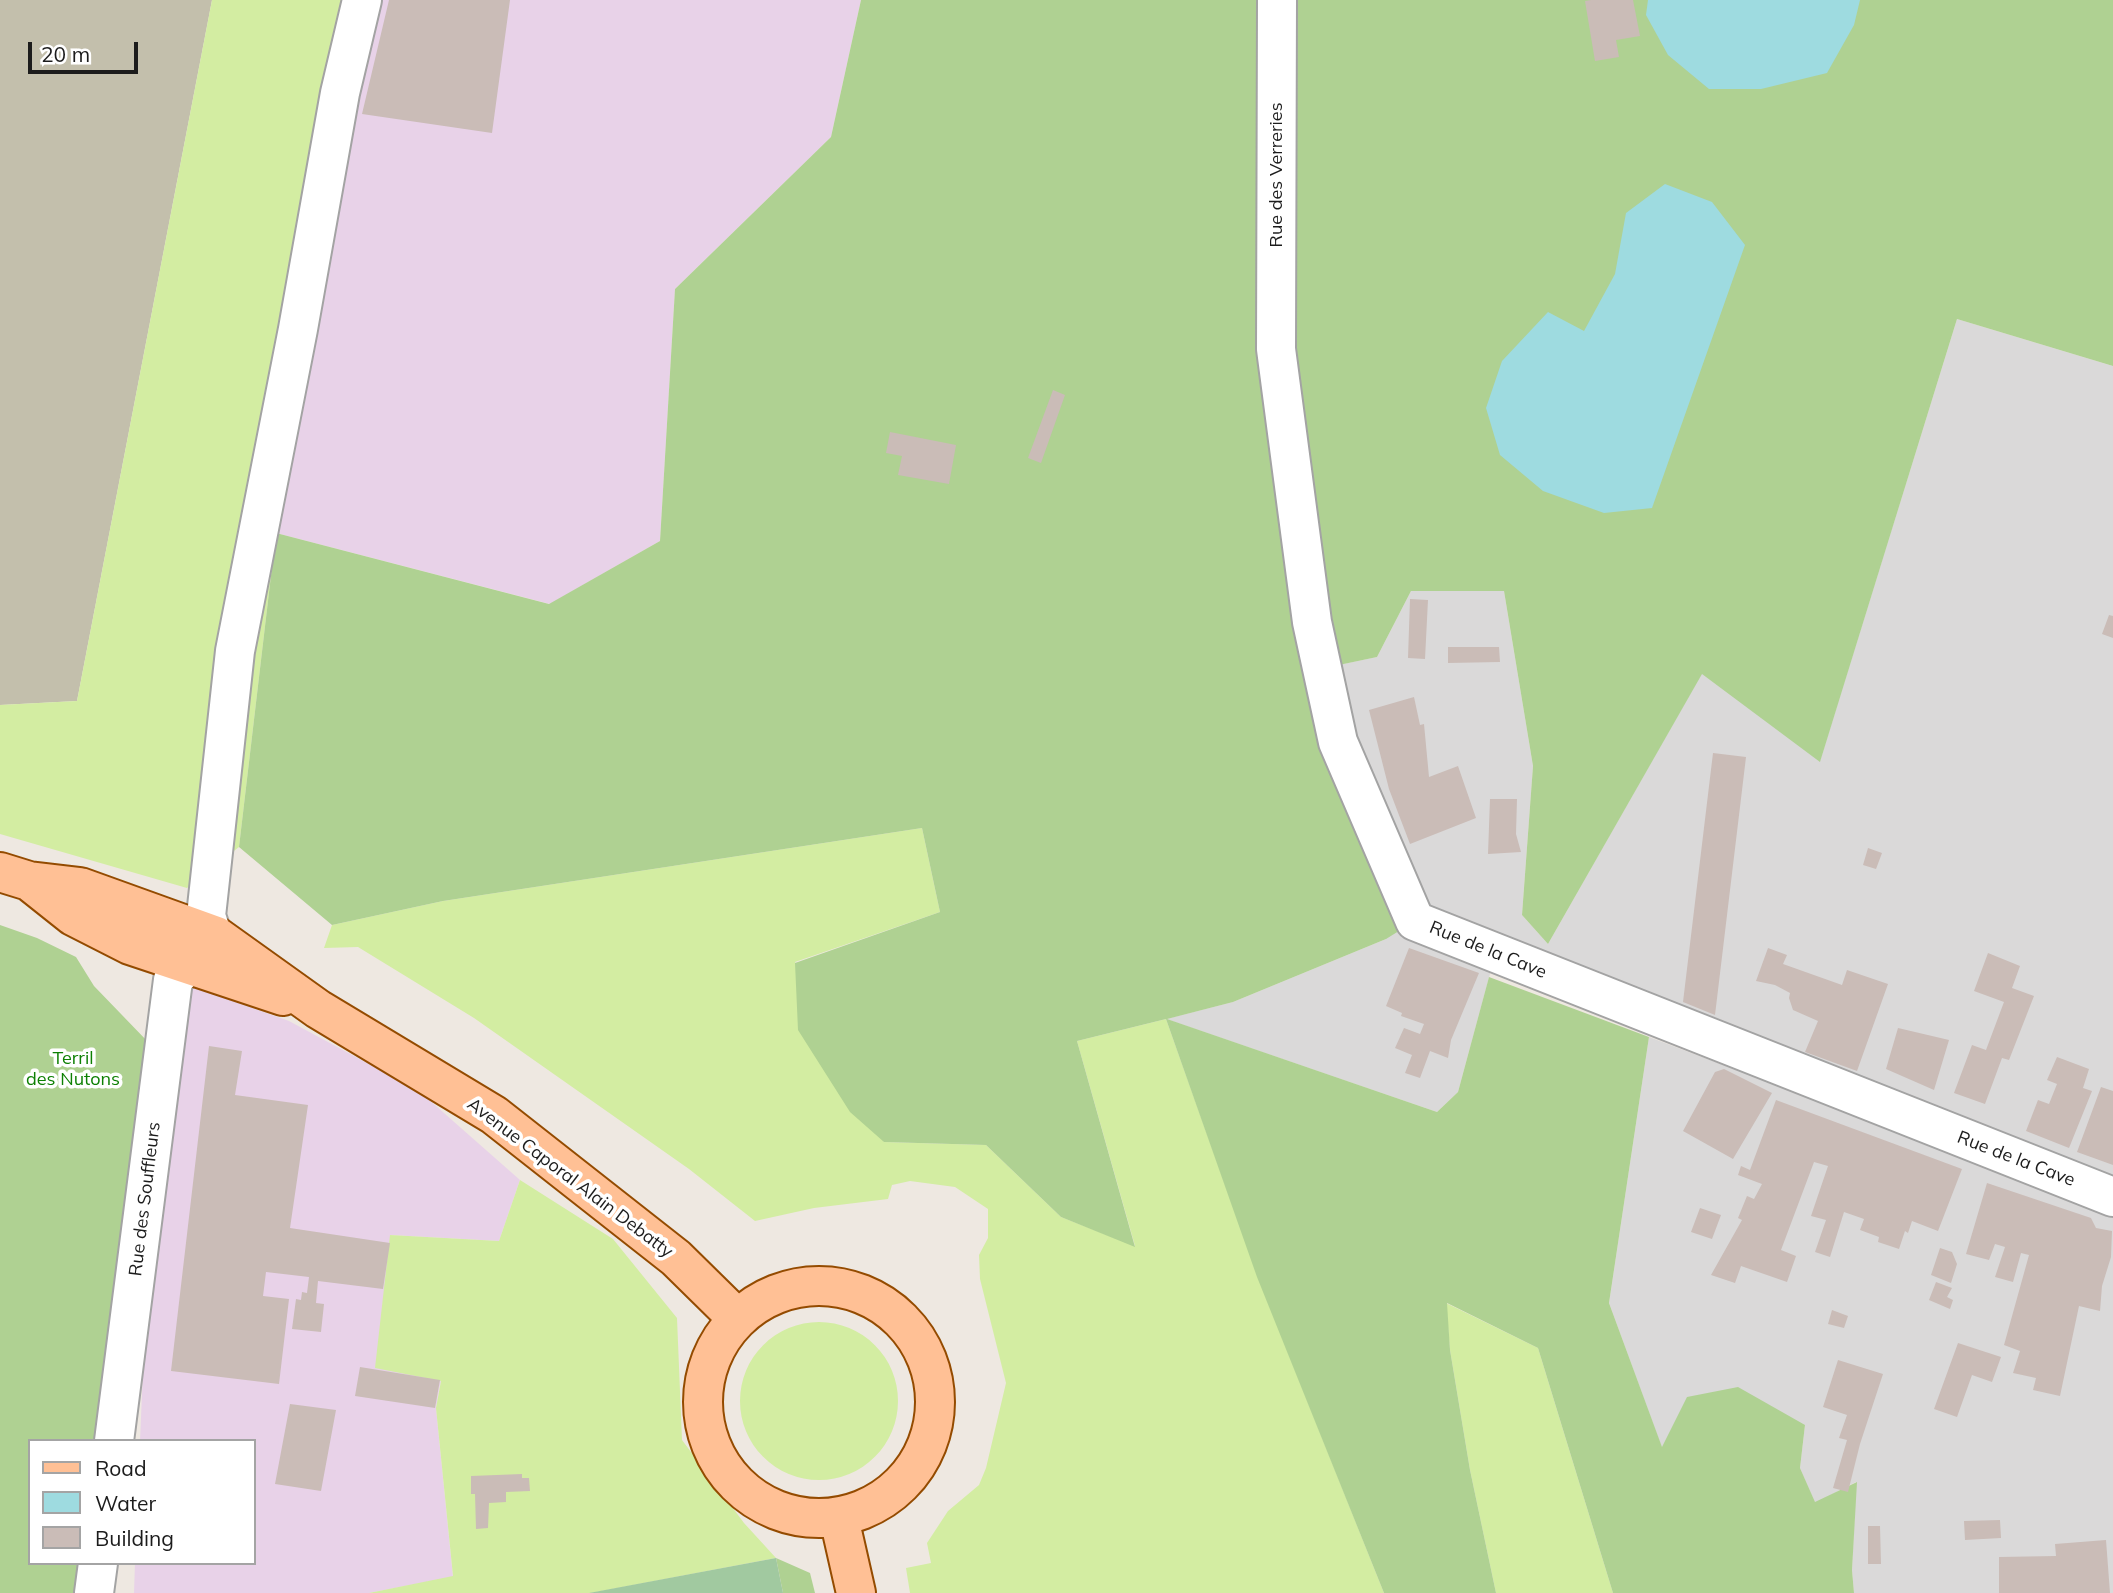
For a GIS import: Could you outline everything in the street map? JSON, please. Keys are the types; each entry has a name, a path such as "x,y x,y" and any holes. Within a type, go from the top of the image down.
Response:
{"main road":[{"path":"15,876 80,887 212,934 318,1009"},
{"path":"15,876 72,916 130,945 318,1009"},
{"name":"Avenue Caporal Alain Debatty","path":"318,1009 494,1115 677,1258 737,1319"},
{"path":"808,1286 848,1289 884,1305 914,1333 931,1368 936,1408 928,1447 906,1481 874,1506 839,1518 801,1518 766,1506 736,1485 715,1454 704,1420 704,1383 715,1349 737,1319 770,1296 808,1286"},
{"path":"839,1518 856,1593"}],"street":[{"path":"212,934 206,916 235,651 299,329 340,93 362,0"},
{"name":"Rue des Verreries","path":"1276,349 1277,0"},
{"name":"Rue de la Cave","path":"1276,349 1312,622 1338,742 1415,921 2113,1197"},
{"name":"Rue des Souffleurs","path":"114,1439 173,980 188,964"},
{"path":"94,1593 98,1565"}],"shaded area":[{"path":"0,0 212,0 77,701 0,705"},
{"path":"353,0 861,0 831,137 675,289 660,541 550,604 276,533"},
{"path":"1957,319 2113,366 2113,1188 1494,959 1458,1092 1437,1112 1166,1019 1233,1002 1386,939 1333,666 1377,657 1411,591 1504,591 1533,766 1522,915 1548,944 1702,673 1820,761"},
{"path":"173,980 289,1021 419,1091 520,1180 499,1241 390,1235 441,1380 436,1408 453,1577 369,1593 134,1593 135,1565 256,1565 256,1439 140,1439 153,1134"},
{"path":"1649,1037 2113,1212 2113,1593 1854,1593 1852,1570 1856,1482 1815,1503 1800,1468 1805,1425 1662,1448 1609,1303"}],"green space":[{"path":"212,0 353,0 276,533 239,847 187,888 0,834 0,705 77,701"},
{"path":"861,0 2113,0 2113,366 1957,319 1820,762 1702,674 1548,944 1522,915 1533,766 1504,591 1411,591 1377,657 1334,666 1415,921 1386,939 1233,1002 1167,1019 1437,1112 1458,1092 1489,977 1649,1037 1609,1303 1662,1447 1687,1397 1738,1387 1805,1425 1800,1468 1815,1502 1857,1482 1852,1570 1854,1593 1613,1593 1538,1348 1447,1303 1450,1350 1470,1470 1496,1593 1384,1593 1257,1277 1166,1019 1077,1041 1135,1247 1061,1217 986,1145 884,1142 850,1112 798,1030 795,963 940,912 922,828 443,901 332,925 239,847 276,533 549,604 660,541 675,289 831,137"},
{"path":"922,828 940,912 795,962 884,1142 986,1145 1061,1217 1135,1246 1077,1041 1166,1019 1258,1277 1384,1593 910,1593 906,1568 931,1563 927,1543 948,1511 979,1485 986,1468 1006,1383 980,1279 979,1255 988,1238 988,1209 955,1187 910,1181 892,1185 888,1199 814,1208 755,1221 689,1169 474,1018 358,947 324,948 332,925 443,901"},
{"name":"Terril des Nutons","path":"0,925 37,938 76,957 94,986 149,1043 102,1439 28,1439 28,1565 86,1565 82,1593 0,1593"},
{"path":"520,1180 613,1239 677,1318 682,1440 744,1523 776,1558 591,1593 369,1593 453,1576 436,1408 441,1381 375,1368 390,1235 499,1241"},
{"path":"1446,1303 1538,1348 1613,1593 1496,1593 1470,1470 1450,1350"},
{"path":"819,1322 849,1328 875,1345 892,1371 898,1401 892,1431 875,1457 849,1474 819,1480 789,1474 763,1457 746,1431 740,1401 746,1371 763,1345 789,1328"},
{"path":"776,1558 810,1573 815,1593 783,1593"},
{"path":"776,1558 783,1593 589,1593"}],"water":[{"path":"1648,0 1860,0 1854,25 1827,73 1761,89 1709,89 1668,55 1646,15"},
{"path":"1665,184 1712,202 1745,245 1652,508 1604,513 1543,491 1500,455 1486,408 1502,361 1548,312 1584,331 1615,274 1626,213"}],"building":[{"path":"389,0 510,0 492,133 362,114"},
{"path":"1633,0 1640,36 1616,40 1619,57 1595,61 1585,1"},
{"path":"1053,390 1065,395 1041,463 1028,458"},
{"path":"890,432 956,445 949,484 898,475 902,456 886,453"},
{"path":"1410,599 1428,600 1425,659 1408,658"},
{"path":"2109,615 2113,616 2113,638 2102,634"},
{"path":"1448,647 1499,647 1500,662 1448,663"},
{"path":"1414,697 1420,725 1424,724 1429,777 1458,766 1476,818 1410,844 1389,789 1369,710"},
{"path":"1713,753 1746,757 1715,1015 1683,1002"},
{"path":"1490,799 1517,799 1516,834 1521,852 1488,854"},
{"path":"1868,848 1882,853 1876,869 1863,865"},
{"path":"1409,948 1479,973 1451,1040 1448,1058 1430,1051 1420,1078 1405,1073 1412,1055 1395,1048 1404,1028 1420,1034 1424,1024 1401,1016 1402,1013 1386,1006"},
{"path":"1768,948 1787,955 1783,964 1842,985 1847,970 1888,984 1857,1071 1805,1052 1818,1021 1793,1010 1790,993 1775,985 1756,981"},
{"path":"1988,953 2020,966 2012,988 2034,996 2009,1060 2002,1058 1985,1104 1954,1093 1972,1045 1986,1050 2004,1002 1974,991"},
{"path":"1898,1028 1949,1040 1934,1090 1886,1069"},
{"path":"209,1046 242,1051 235,1095 308,1105 290,1228 390,1243 383,1289 318,1281 316,1303 324,1304 321,1332 292,1329 296,1299 301,1300 302,1292 307,1293 309,1277 266,1272 263,1296 289,1299 279,1384 171,1371"},
{"path":"2057,1057 2089,1069 2083,1088 2092,1091 2069,1148 2026,1131 2038,1100 2049,1104 2057,1084 2047,1080"},
{"path":"1724,1069 1772,1093 1733,1159 1683,1131 1715,1072"},
{"path":"2101,1087 2113,1091 2113,1165 2077,1152"},
{"path":"1776,1100 1962,1169 1938,1231 1912,1221 1908,1233 1905,1231 1899,1249 1878,1242 1879,1237 1860,1230 1864,1219 1844,1212 1830,1257 1815,1252 1826,1220 1811,1216 1828,1166 1814,1162 1781,1250 1796,1256 1787,1282 1741,1266 1735,1283 1711,1275 1742,1220 1738,1218 1747,1196 1754,1199 1762,1184 1738,1175 1741,1166 1750,1170"},
{"path":"1987,1183 2091,1218 2096,1228 2112,1231 2111,1257 2102,1286 2100,1311 2079,1306 2060,1396 2033,1390 2036,1378 2013,1373 2020,1351 2004,1345 2029,1255 2021,1253 2013,1282 1995,1277 2005,1247 1995,1244 1989,1260 1966,1254"},
{"path":"1700,1208 1721,1215 1712,1239 1691,1232"},
{"path":"1940,1248 1952,1252 1957,1264 1951,1283 1931,1275"},
{"path":"1936,1282 1952,1288 1947,1297 1953,1300 1950,1309 1929,1300"},
{"path":"1832,1310 1848,1316 1844,1328 1828,1324"},
{"path":"1958,1343 2001,1357 1992,1382 1972,1375 1957,1417 1934,1409"},
{"path":"1838,1360 1883,1374 1860,1444 1848,1492 1833,1488 1847,1440 1839,1438 1847,1415 1823,1407"},
{"path":"360,1367 440,1380 435,1408 355,1396"},
{"path":"290,1404 336,1410 321,1491 275,1484"},
{"path":"522,1474 522,1478 529,1478 530,1491 506,1492 506,1502 489,1503 488,1528 476,1529 475,1494 471,1494 471,1476"},
{"path":"2000,1520 2001,1538 1965,1540 1964,1521"},
{"path":"1868,1526 1880,1526 1881,1564 1868,1564"},
{"path":"2106,1540 2110,1593 1999,1593 1999,1557 2056,1556 2055,1544"}]}
